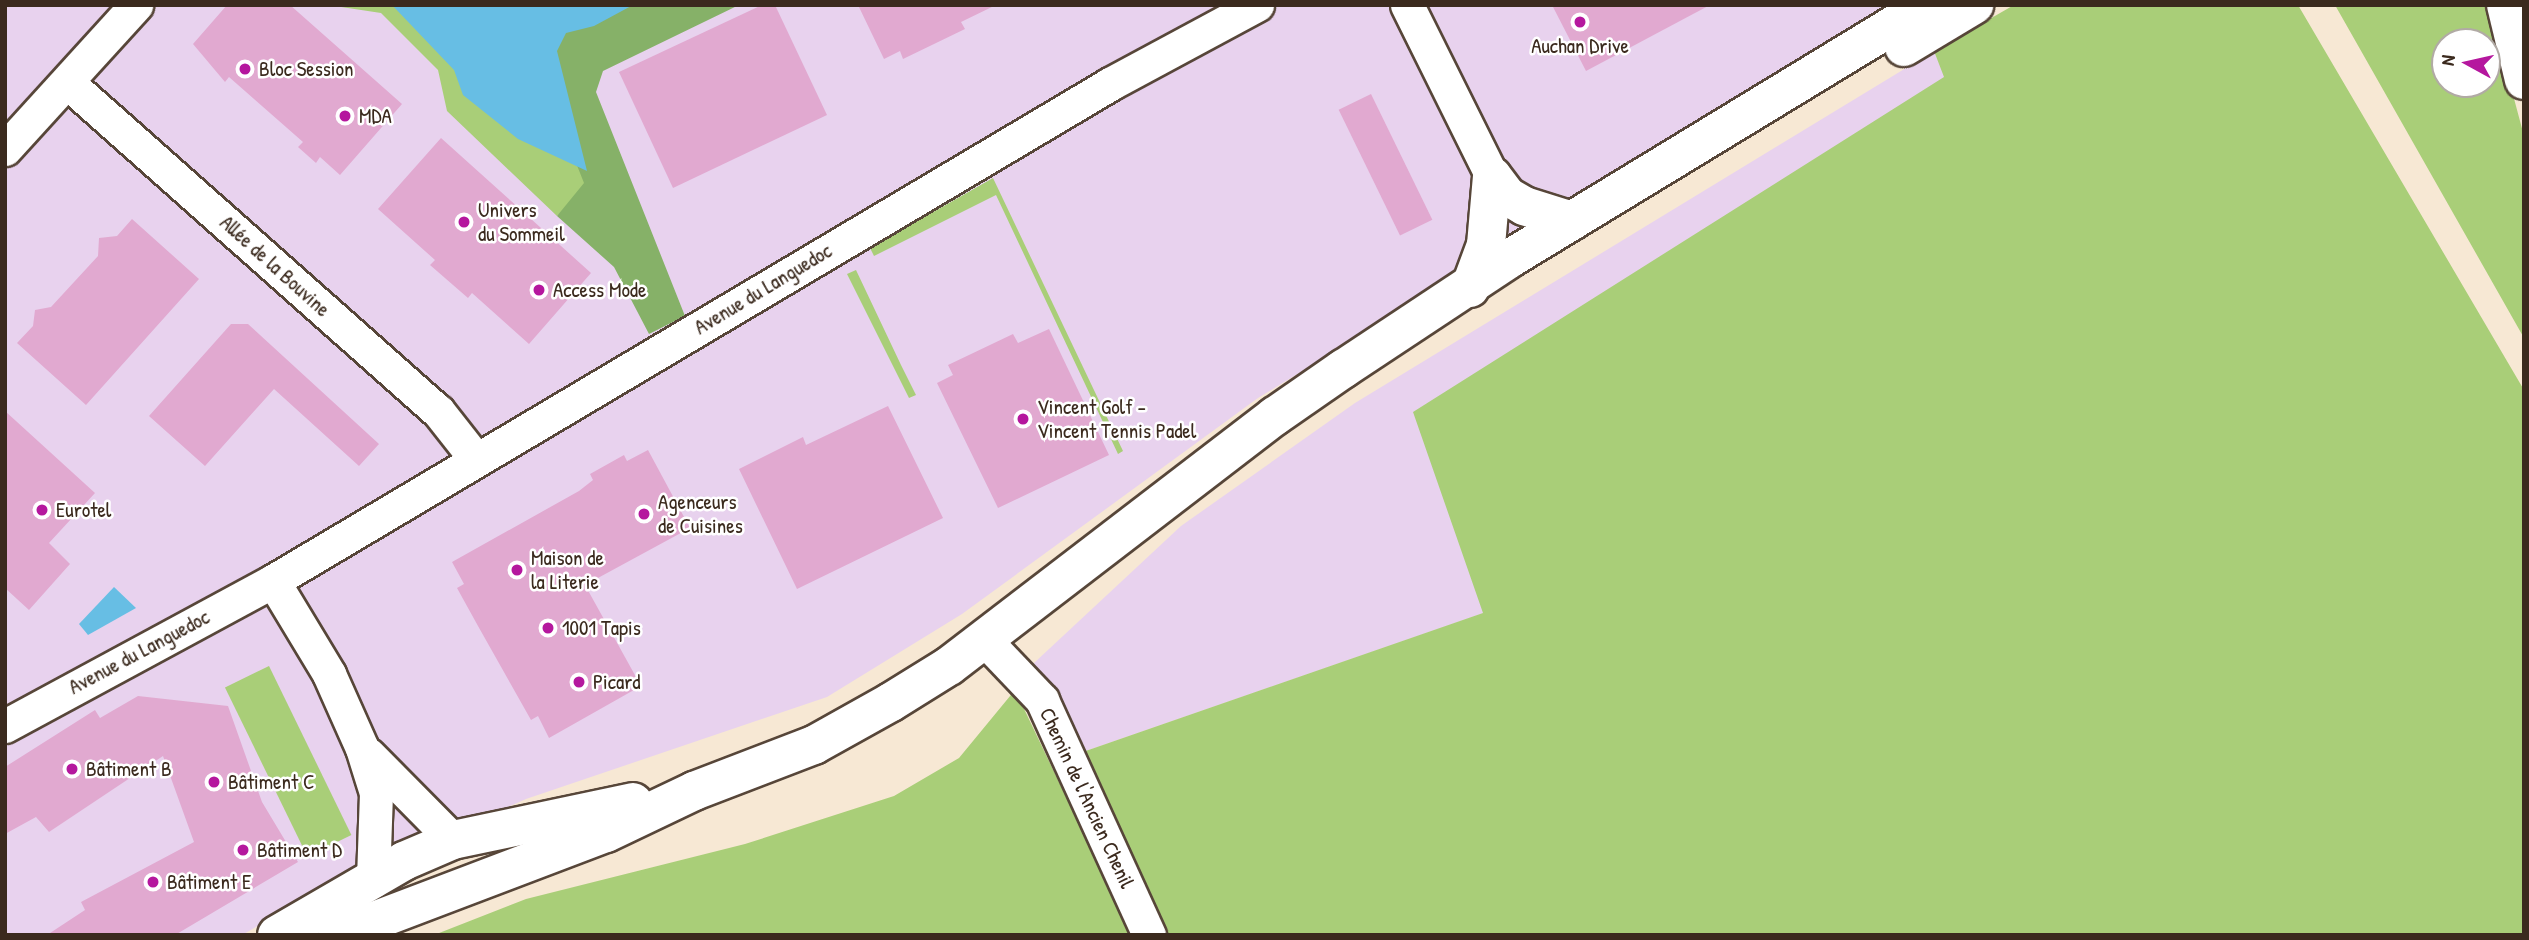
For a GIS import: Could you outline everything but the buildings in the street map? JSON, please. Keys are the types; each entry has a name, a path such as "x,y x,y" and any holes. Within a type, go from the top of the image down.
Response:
{"street":[{"path":"5,149 136,5"},
{"name":"Avenue du Languedoc","path":"5,726 273,580 1110,84 1257,5"},
{"path":"1408,5 1500,186 1512,215 1490,273"},
{"path":"337,935 469,882 606,833 694,791 814,745 915,688 1275,416 1572,221 1927,5"},
{"path":"1490,273 1509,284 1516,282 1974,5"},
{"path":"2506,5 2524,80"},
{"name":"Allée de la Bouvine","path":"67,82 438,411 475,458"},
{"path":"1500,186 1538,213 1572,221"},
{"path":"273,580 328,674 362,748 376,793 373,881"},
{"name":"Chemin de l'Ancien Chenil","path":"983,638 1042,701 1149,935"},
{"path":"362,748 453,841"},
{"path":"278,935 404,861 453,841 694,791"},
{"path":"313,935 385,900 453,841"},
{"path":"373,881 413,874 469,882"}],"shaded area":[{"path":"5,5 1901,5 1258,398 962,614 827,697 526,799 317,892 242,935 5,935"},
{"path":"1934,51 1945,77 1484,613 1077,754 1034,663 1181,526 1355,403"}],"green space":[{"path":"328,5 408,5 546,77 589,189 557,216 447,111 438,70 381,13"},
{"path":"601,5 739,5 603,71 596,92 685,316 649,334 614,267 557,216 584,183 551,100 541,51"},
{"path":"2014,5 2298,5 2524,390 2524,935 1156,935 1077,754 1483,613 1413,412 1944,77 1934,51"},
{"path":"2335,5 2489,5 2495,28 2431,28 2431,98 2501,98 2501,50 2524,136 2524,338"},
{"path":"993,178 1123,451 1118,454 996,195 874,256 870,248"},
{"path":"856,270 916,395 909,398 847,274"},
{"path":"269,666 351,835 307,856 225,687"},
{"path":"1015,690 1132,935 434,935 526,899 745,844 894,796 959,758"}],"water":[{"path":"392,5 633,5 594,26 566,33 557,51 587,171 518,139 463,95 454,70"},
{"path":"114,587 136,608 88,635 79,624"}],"place":[{"name":"Auchan Drive","path":"1580,22"},
{"name":"Bloc Session","path":"245,69"},
{"name":"MDA","path":"345,116"},
{"name":"Univers du Sommeil","path":"464,222"},
{"name":"Access Mode","path":"539,290"},
{"name":"Vincent Golf - Vincent Tennis Padel","path":"1023,419"},
{"name":"Eurotel","path":"42,510"},
{"name":"Agenceurs de Cuisines","path":"644,514"},
{"name":"Maison de la Literie","path":"517,570"},
{"name":"1001 Tapis","path":"548,628"},
{"name":"Picard","path":"579,682"},
{"name":"Bâtiment B","path":"72,769"},
{"name":"Bâtiment C","path":"214,782"},
{"name":"Bâtiment D","path":"243,850"},
{"name":"Bâtiment E","path":"153,882"}]}
